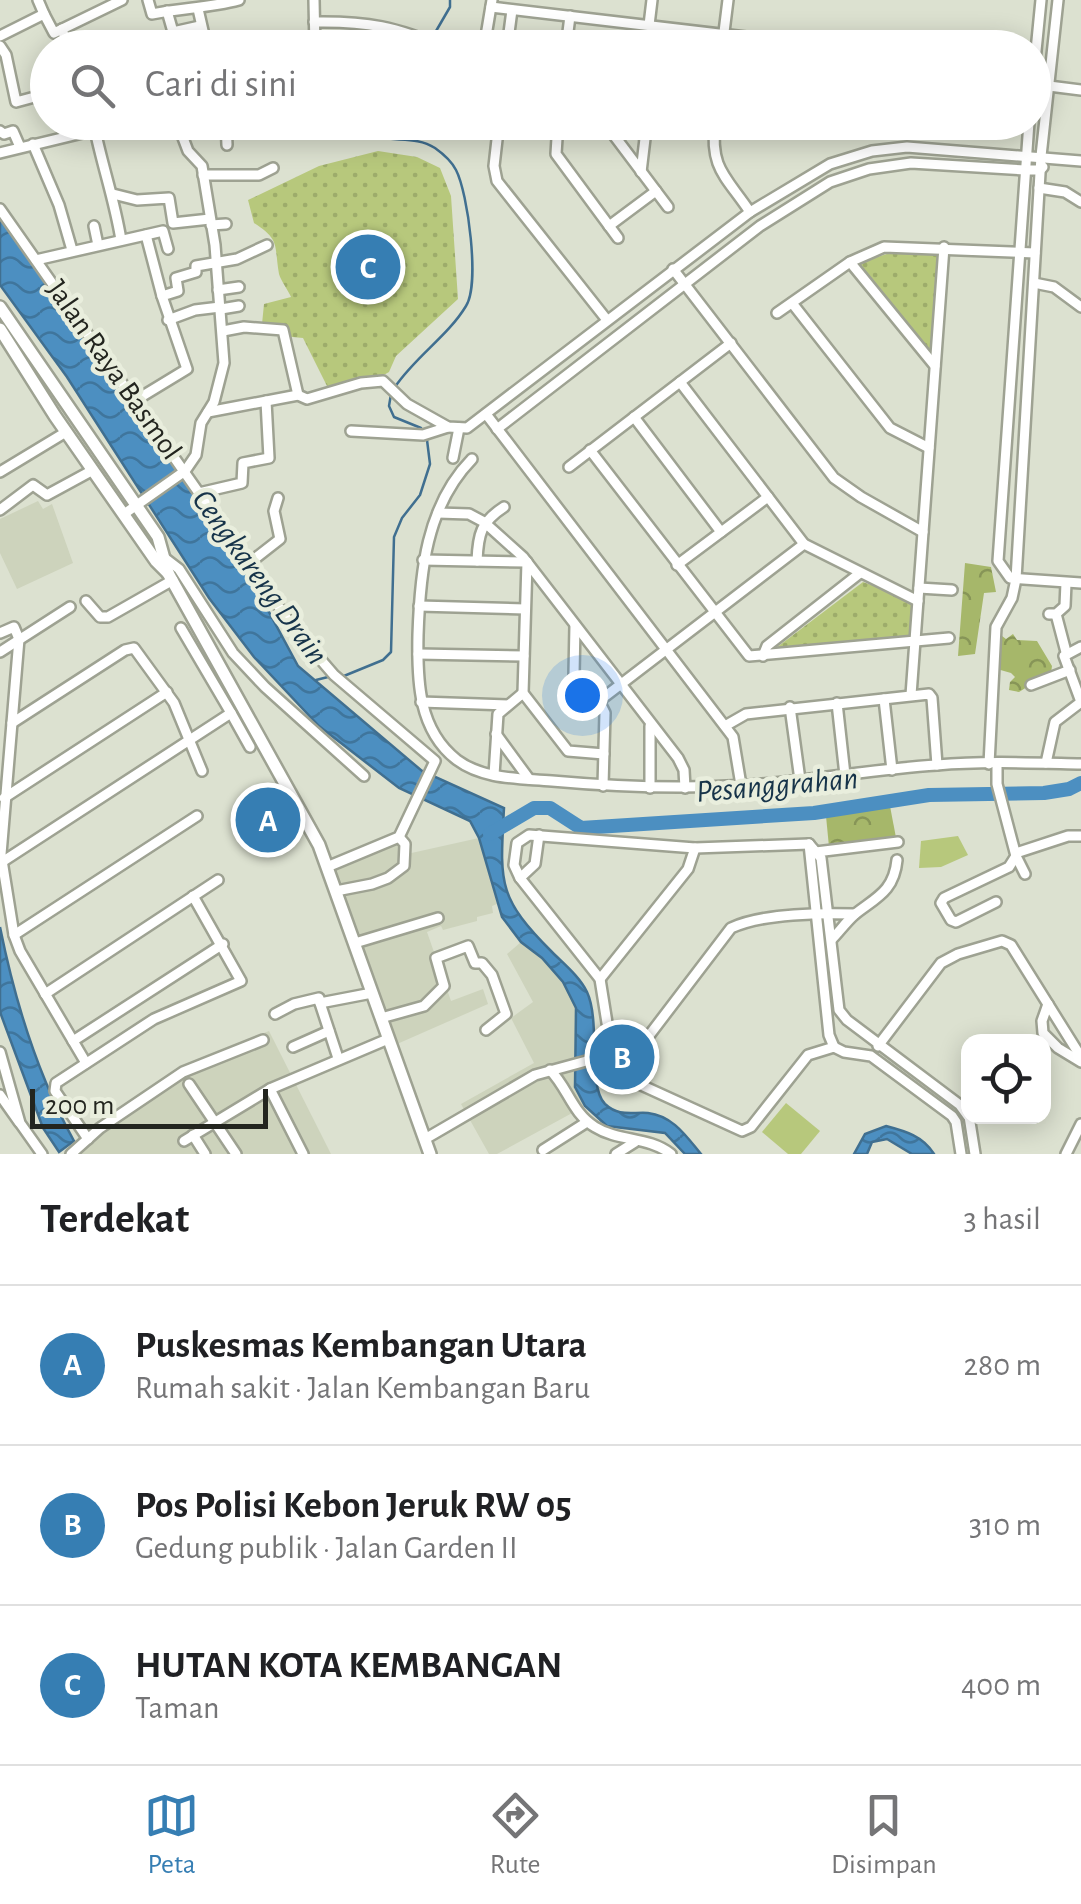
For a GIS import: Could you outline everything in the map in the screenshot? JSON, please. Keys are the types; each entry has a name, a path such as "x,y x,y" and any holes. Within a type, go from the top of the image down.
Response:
{"main road":[{"path":"0,307 139,503 158,537 170,576"},
{"path":"0,329 92,470 170,576 303,812 328,867 430,1154"}],"street":[{"path":"38,0 53,30"},
{"path":"58,30 98,4 122,0"},
{"path":"148,0 152,14 238,0"},
{"path":"314,0 314,30"},
{"path":"649,25 652,0"},
{"path":"724,30 728,0"},
{"path":"1038,30 1041,0"},
{"path":"1051,62 1058,0"},
{"path":"487,30 492,3 512,10 683,30"},
{"path":"198,8 202,30"},
{"path":"510,30 512,10"},
{"path":"167,11 172,30"},
{"path":"0,36 44,14"},
{"path":"568,30 570,16"},
{"path":"314,22 372,22 403,30"},
{"path":"182,30 200,26"},
{"path":"0,46 6,56 16,102 30,99"},
{"path":"1051,86 1081,90"},
{"path":"0,132 13,131 20,147"},
{"path":"0,153 47,140"},
{"path":"98,140 121,240"},
{"path":"124,514 183,472 196,455 201,423 222,381 223,330 211,222 202,166 188,151 185,140"},
{"path":"227,140 227,145"},
{"path":"496,140 497,182 607,320"},
{"path":"557,140 556,154 618,238"},
{"path":"617,140 668,207"},
{"path":"641,172 645,140"},
{"path":"714,140 714,160 750,212"},
{"path":"1027,140 998,553 1000,568 1010,578 1081,583"},
{"path":"1025,874 1016,854 993,764 996,627 1012,598 1016,579 1042,140"},
{"path":"33,144 72,250"},
{"path":"351,431 422,435 453,427 467,428 750,212 830,164 872,151 907,147 1081,161"},
{"path":"498,429 684,284 822,186 855,172 911,164 1040,170 1052,158"},
{"path":"203,175 259,175 273,168"},
{"path":"1039,188 1064,192 1081,202"},
{"path":"609,226 656,191"},
{"path":"36,260 172,228 169,198 137,200 113,194"},
{"name":"Jalan Raya Basmol","path":"0,210 294,630 335,676 435,762 400,837 405,844 404,866 372,884 336,891"},
{"path":"173,223 226,224"},
{"path":"94,226 98,245"},
{"path":"163,231 168,248"},
{"path":"136,400 187,368 168,320 146,235"},
{"path":"162,296 178,291 176,278 196,272 196,266 237,259 267,246"},
{"path":"777,313 850,262 884,247 1036,253"},
{"path":"911,695 944,247"},
{"path":"850,262 935,366"},
{"path":"673,269 834,478 923,532"},
{"path":"1034,282 1054,288 1081,307"},
{"path":"218,290 240,287"},
{"path":"792,302 890,428 929,448"},
{"path":"168,320 195,310 239,306"},
{"path":"223,330 280,328 286,332 298,395"},
{"path":"569,466 731,344"},
{"path":"208,412 298,395 307,399 374,381 392,388 407,404 453,427"},
{"path":"680,382 804,544 918,601"},
{"path":"199,493 242,483 243,463 268,458 266,401"},
{"path":"486,414 725,726 735,744 740,785"},
{"path":"634,417 721,532"},
{"path":"453,427 454,458"},
{"path":"0,472 66,432"},
{"path":"590,450 745,654 763,656 949,638"},
{"path":"472,459 456,474 438,513 423,560 419,606 421,702 446,750 465,765 494,776 603,786 685,788 937,764 1081,764"},
{"path":"0,510 33,485 47,495 92,470"},
{"path":"678,565 768,497"},
{"path":"248,564 280,539 274,510 278,498"},
{"path":"477,561 478,538 484,522 504,507"},
{"path":"438,513 460,512 484,522 528,562 682,764 685,788"},
{"path":"574,624 574,674 593,701 600,701 804,544"},
{"path":"166,558 179,569 234,653 265,687 364,776"},
{"path":"423,560 528,562"},
{"path":"528,562 523,693 568,751 604,754"},
{"path":"763,656 767,646 860,573"},
{"path":"86,601 100,617 108,617 170,576"},
{"path":"1046,763 1055,722 1081,702 1052,614 1065,606 1066,583"},
{"path":"919,588 952,590"},
{"path":"419,606 526,608"},
{"path":"0,652 70,607"},
{"path":"180,628 250,748"},
{"path":"4,630 17,629 2,862 14,935 86,1063"},
{"path":"1066,652 1081,646"},
{"path":"12,723 129,648 138,650 167,692 202,770"},
{"path":"418,654 524,656"},
{"path":"1031,685 1070,670"},
{"path":"4,798 167,692"},
{"path":"494,776 498,714 523,693"},
{"path":"725,726 746,714 790,707 928,694 932,698 937,764"},
{"path":"884,699 892,770"},
{"path":"600,701 605,713 603,786"},
{"path":"421,702 508,704"},
{"path":"837,702 846,775"},
{"path":"790,707 800,780"},
{"path":"2,862 231,714"},
{"path":"650,723 650,788"},
{"path":"496,734 529,779"},
{"path":"14,935 198,816"},
{"path":"520,878 535,864 539,835"},
{"path":"898,842 812,850 695,848 539,835 526,836 517,843 514,865 520,878 600,978 610,1041 606,1055 619,1075 742,1131 752,1126 808,1055 834,1047 871,1056 932,1100 956,1122 960,1154"},
{"path":"996,902 956,922 941,903 944,898 1009,867 1016,854 1068,836 1081,836"},
{"path":"328,867 400,837"},
{"path":"600,978 688,869 695,848"},
{"path":"812,850 828,913 840,1010 847,1020 961,1109"},
{"path":"812,850 816,914 834,1047"},
{"path":"832,939 892,882 896,860"},
{"path":"44,994 218,880"},
{"path":"84,1144 54,1087 154,1019 236,986 241,978 194,896"},
{"path":"619,1075 731,928 816,914 855,914"},
{"path":"355,943 438,918"},
{"path":"871,1056 934,971 950,957 1002,941 1008,942 1081,1059"},
{"path":"73,1041 222,944"},
{"path":"380,1018 424,1006 444,986 436,958 468,946 475,963 482,963 492,975 506,1014 486,1030"},
{"path":"320,1004 372,993"},
{"path":"275,1014 319,998 338,1058"},
{"path":"1048,1004 1042,1021 1043,1033 1081,1059"},
{"path":"828,1012 840,1010"},
{"path":"293,1047 328,1031"},
{"path":"204,1154 189,1138 270,1089 388,1039"},
{"path":"71,1154 184,1072 264,1040"},
{"path":"610,1041 645,1040"},
{"path":"0,1052 20,1123"},
{"path":"425,1138 527,1079 606,1055"},
{"path":"550,1070 588,1122 614,1137 656,1144 671,1154"},
{"path":"189,1084 236,1154"},
{"path":"270,1089 303,1154"},
{"path":"932,1100 940,1089"},
{"path":"0,1096 42,1154"},
{"path":"543,1150 588,1122"},
{"path":"970,1124 975,1154"},
{"path":"1066,1154 1081,1124"},
{"path":"616,1154 637,1140"}],"shaded area":[{"path":"38,501 43,509 52,504 73,563 17,589 0,553 0,519"},
{"path":"401,830 407,854 479,838 497,904 492,906 493,913 477,917 477,921 427,932 451,1001 483,989 488,1004 388,1048 319,865"},
{"path":"521,942 563,982 576,1008 575,1087 585,1106 497,1154 489,1154 461,1104 534,1063 511,1018 533,1002 507,954"},
{"path":"269,1031 331,1154 75,1154 93,1134 199,1059"}],"green space":[{"path":"378,151 417,157 440,168 451,196 458,299 396,356 389,372 356,391 332,396 303,338 261,334 264,304 291,297 279,274 275,244 254,223 248,200 319,166"},
{"path":"896,251 938,251 930,357 856,264"},
{"path":"965,563 991,567 996,592 984,593 975,654 958,656"},
{"path":"863,582 914,600 913,636 768,654"},
{"path":"998,633 1006,639 1013,634 1017,640 1037,641 1052,666 1050,680 1035,682 1019,692 1009,690 1015,677 997,669"},
{"path":"890,806 897,843 829,847 826,816"},
{"path":"958,836 968,855 941,867 919,868 921,841"},
{"path":"786,1103 820,1131 801,1154 788,1154 762,1132"}],"water":[{"path":"0,218 247,571 298,666 422,771 504,808 502,854 506,888 521,917 587,992 597,1083 605,1104 615,1111 665,1118 701,1154 685,1154 665,1133 607,1126 585,1106 575,1087 576,1008 563,982 521,942 502,917 479,838 470,821 399,788 319,726 254,657 209,598 67,377 0,285"},
{"path":"0,927 29,1037 74,1141 59,1152 43,1128 0,1012"},
{"path":"886,1126 919,1139 934,1154 912,1154 887,1139 872,1142 867,1154 854,1154 865,1134"}],"waterway":[{"path":"437,30 450,0"},
{"path":"395,387 466,306 472,279 468,217 456,170 435,148 408,140"},
{"path":"391,394 389,406 394,417 421,428"},
{"path":"339,678 383,660 391,652 394,537 402,518 420,495 430,464 427,440"},
{"name":"Cengkareng Drain","path":"316,680 332,676"},
{"name":"Pesanggrahan","path":"490,834 534,808 550,808 581,828 814,813 929,795 1044,793 1081,783"}],"place":[{"name":"HUTAN KOTA KEMBANGAN","path":"368,267"},
{"name":"Puskesmas Kembangan Utara","path":"268,820"},
{"name":"Pos Polisi Kebon Jeruk RW 05","path":"622,1057"}]}
